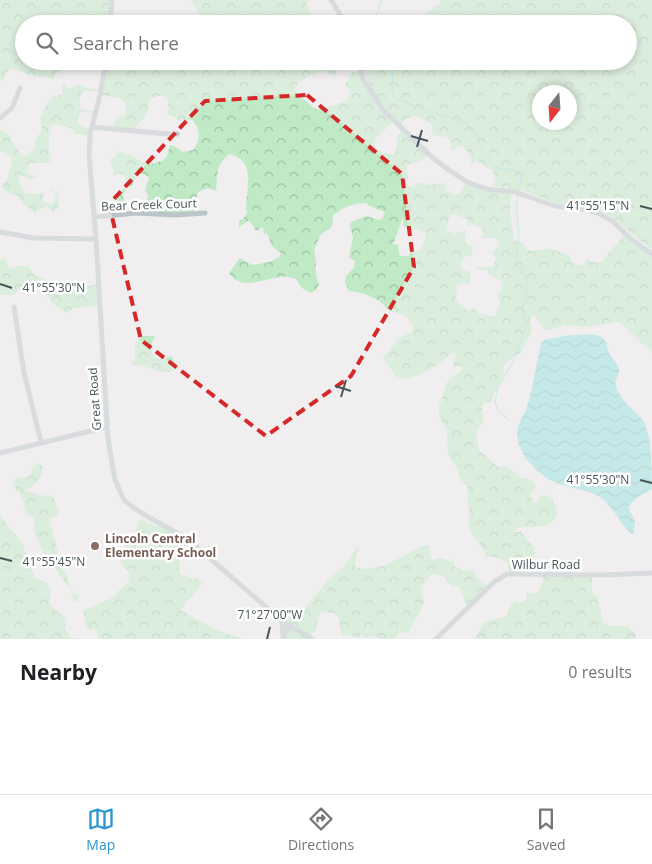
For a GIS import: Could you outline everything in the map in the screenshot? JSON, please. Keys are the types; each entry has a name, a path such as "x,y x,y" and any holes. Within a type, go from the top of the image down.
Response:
{"street":[{"path":"111,15 112,0"},
{"path":"332,0 341,15"},
{"name":"Great Road","path":"105,70 88,155 96,239 107,427 115,480 124,500 142,514 188,539 282,621 312,639"},
{"path":"360,70 363,79 383,110 433,158 467,182 487,189 515,192 555,206 598,213 612,221 631,239 652,254"},
{"path":"0,118 12,108 20,88"},
{"path":"92,127 177,134"},
{"name":"Bear Creek Court","path":"94,217 137,213 175,215 205,213"},
{"path":"0,232 34,238 96,239"},
{"path":"14,308 24,372 41,442"},
{"path":"0,453 107,427"},
{"name":"Wilbur Road","path":"436,639 494,582 507,574 603,575 652,573"},
{"path":"282,621 283,638"},
{"path":"283,638 290,626"}],"highlighted area":[{"path":"307,95 402,174 414,267 351,376 266,436 141,340 109,204 205,101"}],"green space":[{"path":"0,0 111,0 110,15 15,15 15,70 10,69 4,79 0,81"},
{"path":"191,0 309,0 306,4 312,15 198,15"},
{"path":"439,0 652,0 652,250 600,210 585,206 556,203 524,191 493,186 495,177 492,170 477,162 474,162 470,167 472,157 461,146 451,150 452,144 447,137 433,135 423,147 431,136 433,126 424,119 412,117 404,120 400,127 380,103 362,70 637,70 637,15 423,15 441,3"},
{"path":"16,70 64,70 56,73 53,80"},
{"path":"105,70 338,70 334,76 323,71 315,75 308,75 298,83 295,90 297,95 315,108 321,109 340,102 347,103 350,93 349,89 345,86 350,73 360,71 393,122 378,137 374,148 384,153 395,153 398,144 396,138 401,131 429,154 422,161 409,164 406,168 408,177 406,182 408,186 413,187 417,182 429,185 446,183 446,190 451,194 455,194 460,193 466,181 511,193 510,211 514,241 522,242 528,250 532,251 551,249 571,257 571,261 577,264 584,265 587,259 595,263 602,262 625,232 652,252 652,353 621,323 616,322 587,327 563,325 551,330 545,330 534,314 530,319 532,331 521,352 503,365 504,376 490,402 484,403 482,408 484,420 476,432 479,450 498,467 506,466 520,477 533,481 536,486 530,496 534,503 536,503 540,496 544,495 551,497 555,506 557,514 550,523 534,527 517,527 514,532 521,532 533,546 535,553 532,573 510,574 508,564 503,560 494,557 484,558 486,553 468,528 468,487 461,480 456,466 448,454 447,432 439,415 439,406 446,384 450,378 462,371 462,366 453,366 456,354 451,353 442,362 405,380 396,376 383,359 400,338 413,331 413,325 405,315 389,311 380,301 362,293 349,291 345,283 346,276 354,268 355,261 349,257 353,238 351,222 366,216 379,220 383,218 384,212 366,203 362,203 345,208 333,215 332,227 321,234 314,250 316,275 319,284 316,290 311,293 303,289 296,279 293,278 285,277 250,283 235,280 229,273 240,258 252,265 269,262 279,257 281,253 272,246 267,233 264,234 263,227 256,231 248,221 239,227 239,221 247,213 248,179 244,163 239,158 229,154 219,167 216,191 209,188 198,192 194,211 175,214 146,212 148,196 145,190 149,178 140,173 136,174 132,186 126,188 127,178 117,173 114,176 110,159 115,158 117,151 152,164 163,161 167,156 170,145 183,152 193,150 199,138 197,126 191,119 179,121 175,117 167,115 168,101 164,97 156,96 151,98 148,113 134,129 113,129 115,120 123,117 126,113 123,100 101,95 100,92 84,90 80,96 80,108 96,111 95,114 81,112 78,121 79,125 92,129 90,136 75,134 73,129 53,124 49,138 52,163 31,163 28,165 27,172 30,175 39,176 30,179 21,175 18,176 21,187 26,194 44,193 43,201 49,204 54,202 56,196 55,192 49,190 52,188 59,194 58,208 54,213 47,206 34,213 18,196 9,193 2,186 10,172 11,157 0,150 0,129 10,136 11,141 25,157 34,150 36,139 42,130 40,118 53,97 63,94 62,86 65,85 70,89 79,84 87,88 101,90","holes":["454,214 467,219 468,226 472,224 482,228 482,238 493,238 497,240 499,245 492,253 496,258 493,267 475,268 488,271 490,275 502,281 501,291 497,295 500,304 496,315 493,317 479,313 475,308 468,311 456,299 457,285 463,283 470,285 470,272 463,270 460,266 465,256 471,256 473,248 465,242 466,230 455,234 447,230 446,227 450,216","403,217 403,226 422,231 426,234 420,251 412,250 409,256 401,256 398,244 393,245"]},
{"path":"126,188 123,196 127,204 127,213 124,213 123,203 116,200 120,191"},
{"path":"5,258 8,267 14,269 16,266 28,266 34,275 68,289 80,291 85,286 98,285 99,306 74,308 68,313 62,311 43,291 33,284 30,288 20,288 13,295 0,295 0,260"},
{"path":"142,336 155,336 151,347 153,355 160,359 172,356 178,368 167,372 132,365 135,358 135,347"},
{"path":"38,462 43,467 41,475 35,484 25,490 41,496 48,495 53,497 59,511 57,515 50,519 50,522 58,552 73,594 78,595 79,602 74,601 71,589 58,574 55,564 42,551 34,531 34,517 26,512 22,498 13,485 15,478 30,475"},
{"path":"0,515 23,545 35,578 47,583 51,590 49,601 53,608 66,619 65,630 69,633 70,637 78,639 0,639"},
{"path":"140,520 158,527 160,523 190,540 181,556 180,574 192,579 195,578 203,583 180,610 219,631 243,639 99,639 96,629 91,630 87,628 84,610 110,599 129,581 129,573 121,563 121,551 126,538 135,537 135,531"},
{"path":"424,545 428,546 432,560 440,558 453,561 455,567 465,571 473,570 478,579 489,587 469,607 458,585 452,587 444,576 432,574 421,587 424,602 408,633 400,632 393,639 380,639 374,635 366,638 362,634 358,638 350,635 342,636 339,618 334,613 323,612 318,619 317,628 310,636 313,639 283,639 281,618 287,610 296,616 300,615 327,581 344,566 357,547 360,549 356,555 355,567 364,569 391,563"},
{"path":"544,574 592,575 592,593 598,597 602,622 611,626 628,626 636,634 635,639 473,639 483,623 506,616 513,602 521,603 526,600 527,592 535,594 539,590"}],"water":[{"path":"569,335 596,335 603,338 610,355 619,369 615,382 620,396 642,419 648,433 651,452 652,489 636,498 628,507 635,521 634,533 632,534 623,525 611,507 600,497 555,482 544,476 526,458 519,444 517,436 519,425 527,407 541,344 544,340"}],"waterway":[{"path":"376,15 382,0"},
{"path":"393,70 392,88 395,98 423,110 458,120 469,126 477,134 483,153 495,166 513,170 520,175 519,190"},
{"path":"509,420 498,411 495,402 498,388 513,361 526,328 523,307 528,281 516,263 519,233 516,207 518,196"}],"place":[{"name":"Lincoln Central Elementary School","path":"95,546"}]}
